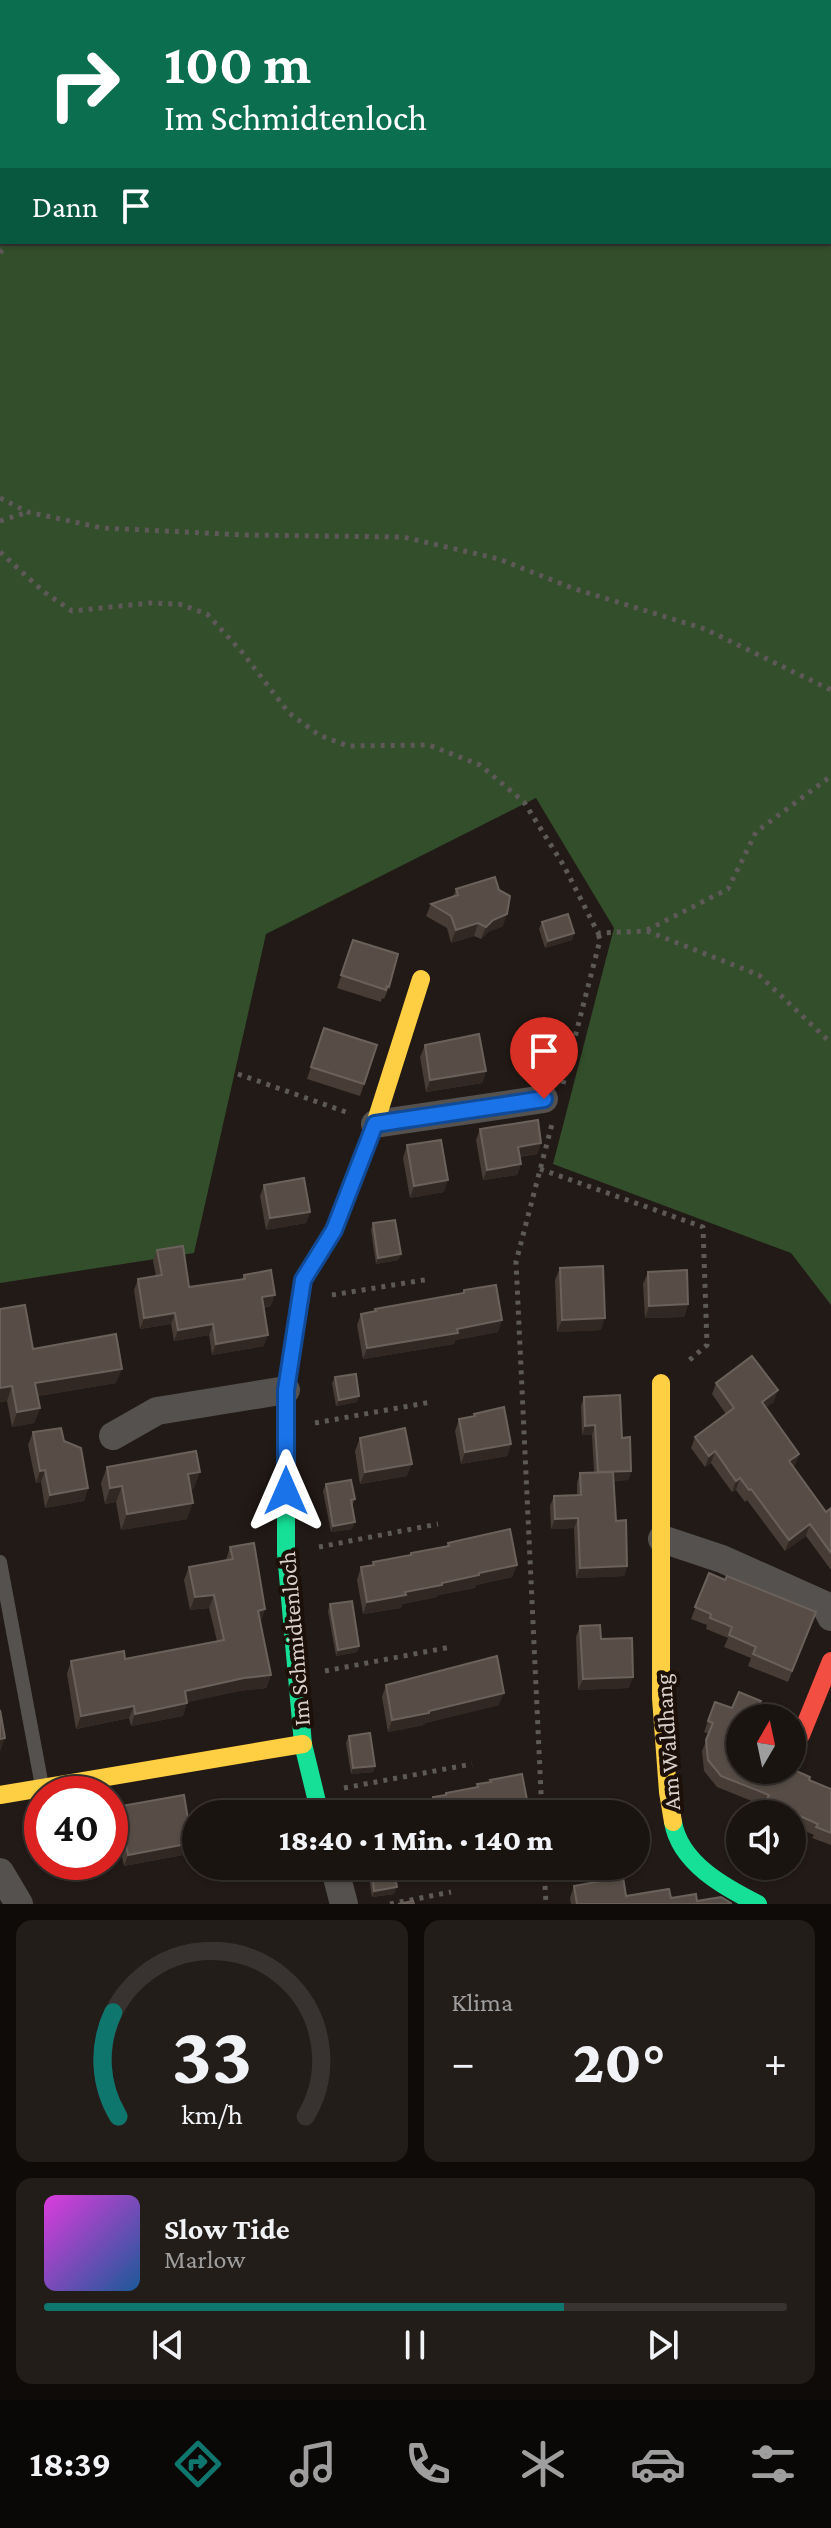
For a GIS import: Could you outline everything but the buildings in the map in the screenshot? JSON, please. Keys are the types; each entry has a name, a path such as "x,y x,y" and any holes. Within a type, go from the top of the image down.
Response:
{"street":[{"name":"Im Schmidtenloch","path":"317,1800 303,1744 286,1553 286,1390 303,1280 334,1230 375,1124 421,979"},
{"path":"375,1124 553,1103"},
{"name":"Am Waldhang","path":"661,1383 661,1698 668,1792 675,1834 696,1864 730,1890 758,1904"},
{"path":"113,1436 157,1411 286,1390"},
{"path":"662,1539 722,1559 825,1605 831,1617"},
{"path":"806,1723 831,1661"},
{"name":"Im Schmidtenloch","path":"110,1776 303,1744"},
{"name":"Im Schmidtenloch","path":"0,1795 24,1791"},
{"path":"0,1872 19,1904"},
{"path":"338,1880 344,1904"}],"lane":[{"path":"0,1562 41,1776"}],"path":[{"path":"0,498 28,512 102,528 246,535 403,537 499,559 572,588 705,629 831,690"},
{"path":"0,521 28,512"},
{"path":"0,552 44,592 72,611 150,603 179,604 207,614 242,652 289,713 319,735 348,746 429,745 480,765 524,802 564,866 598,933 600,940 553,1103 516,1262 541,1800"},
{"path":"647,931 728,889 756,832 831,776"},
{"path":"598,933 647,931 759,975 831,1043"},
{"path":"238,1074 375,1124"},
{"path":"540,1169 703,1227 707,1345 661,1383"},
{"path":"300,1300 430,1279"},
{"path":"287,1429 431,1402"},
{"path":"286,1553 438,1524"},
{"path":"297,1676 451,1647"},
{"path":"315,1793 472,1764"},
{"path":"545,1880 546,1904"},
{"path":"390,1904 451,1892"}],"green space":[{"path":"0,244 831,244 831,1305 791,1253 553,1164 614,928 536,798 266,934 194,1253 0,1283"}],"traffic: fast":[{"path":"300,1302 286,1390 286,1553 303,1744 317,1800"},
{"path":"673,1822 684,1850 705,1872 758,1904"}],"traffic: slow":[{"path":"300,1302 303,1280 334,1230 375,1124 421,979"},
{"path":"661,1383 661,1698 673,1822"},
{"path":"0,1795 303,1744"}],"traffic: jam":[{"path":"806,1723 831,1661"}],"route":[{"path":"286,1491 286,1390 303,1280 334,1230 375,1124 544,1099"}]}
